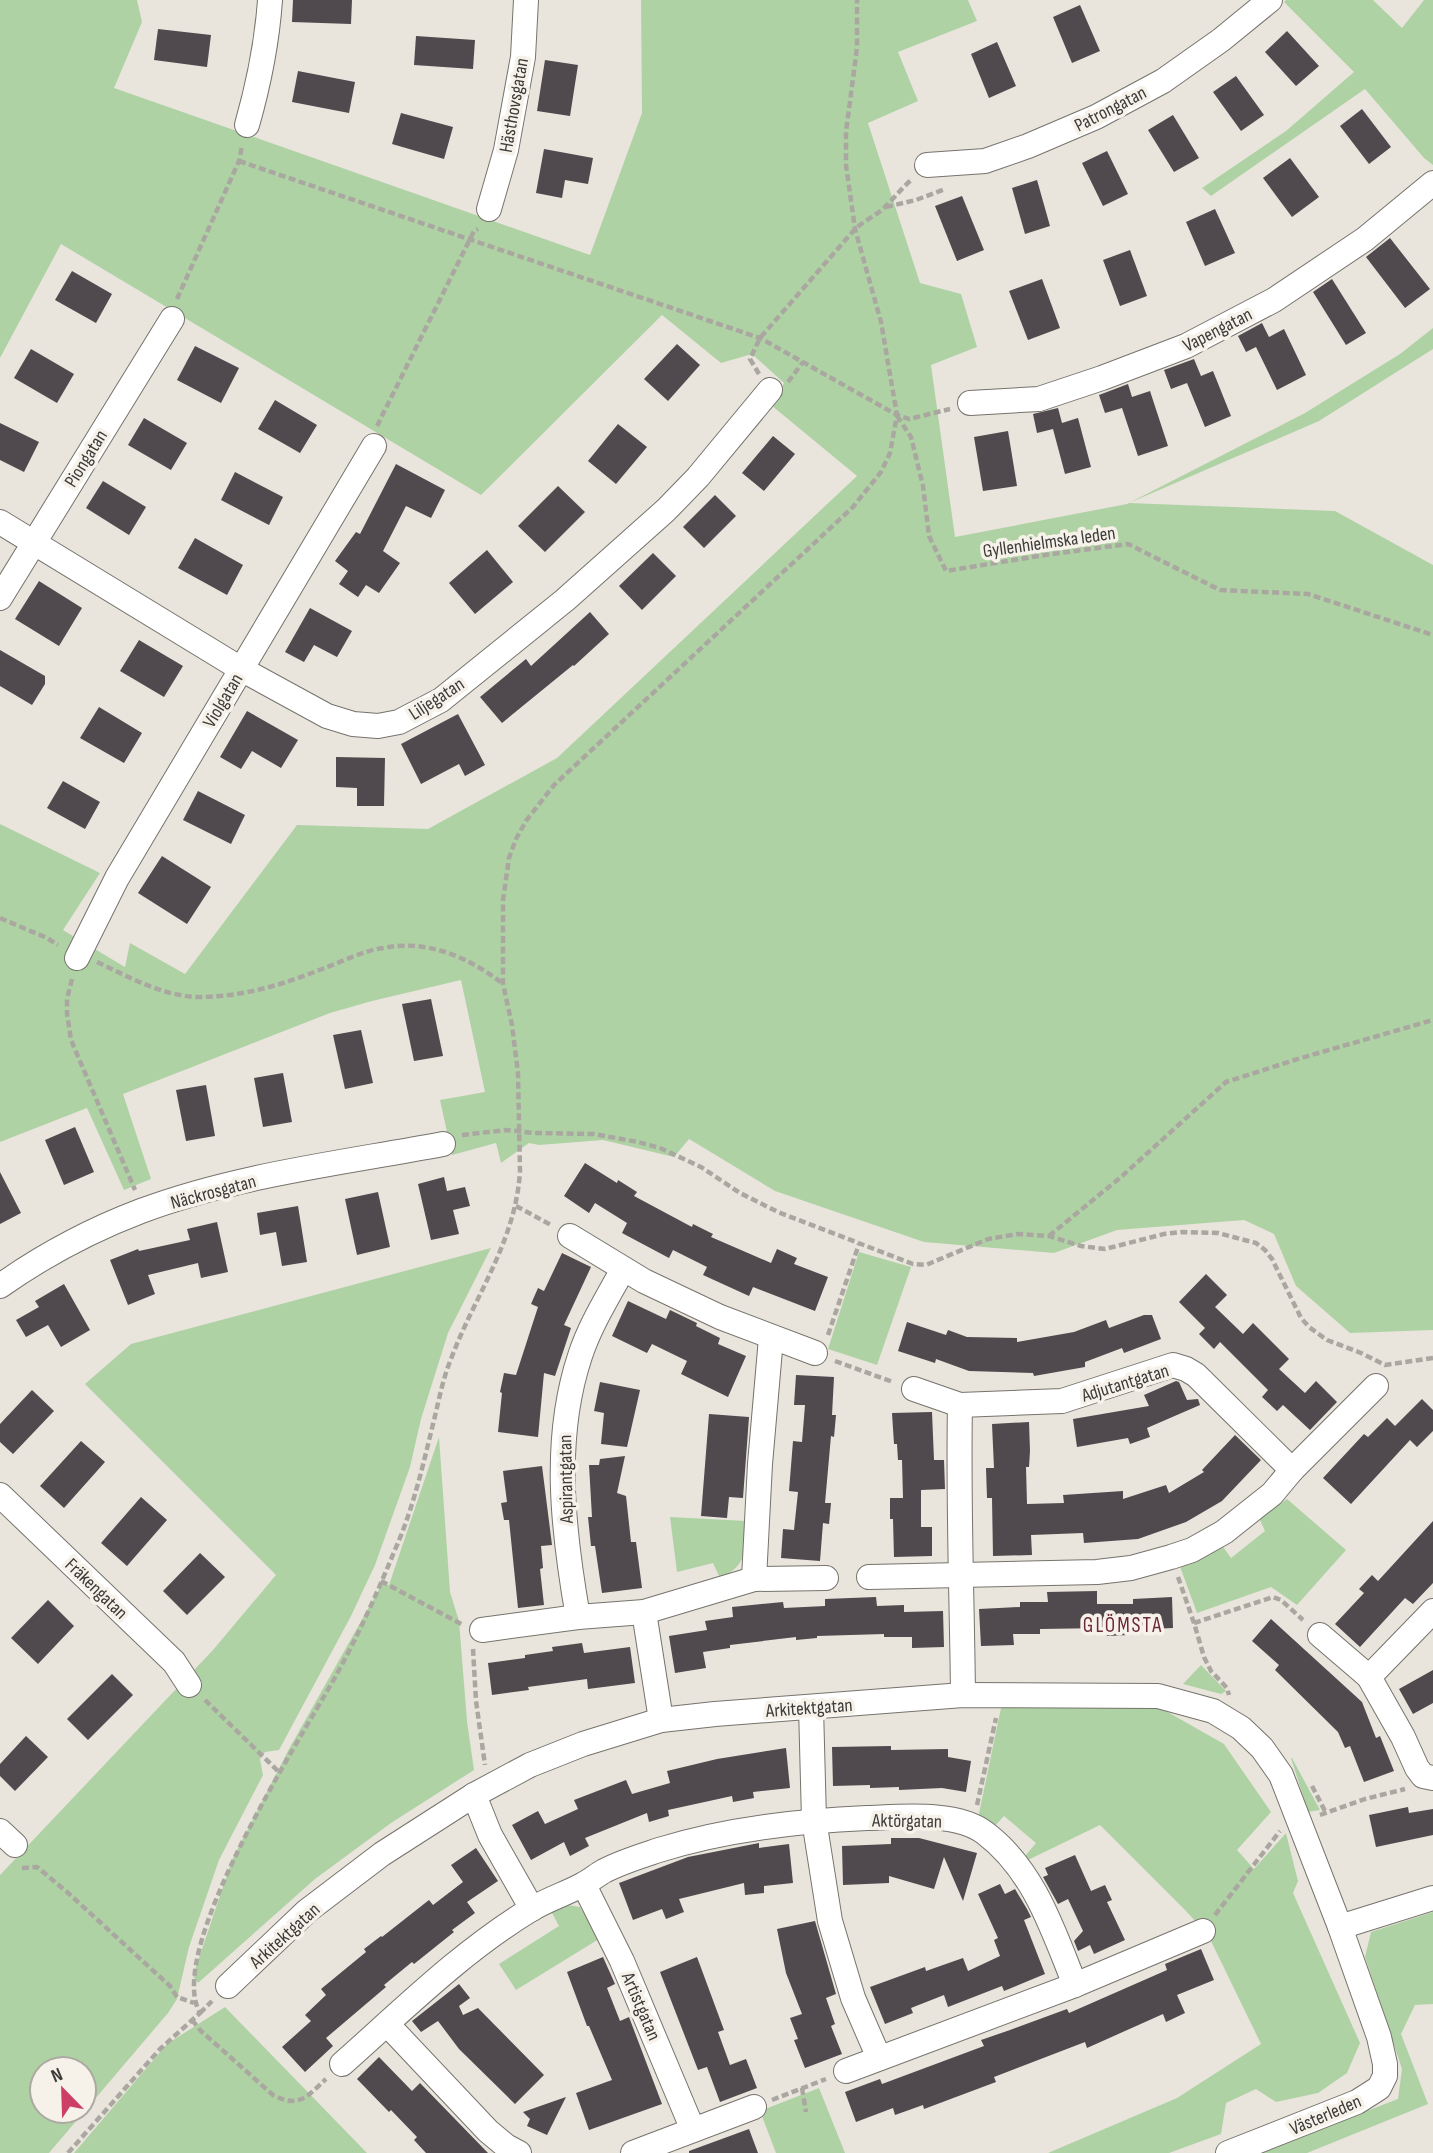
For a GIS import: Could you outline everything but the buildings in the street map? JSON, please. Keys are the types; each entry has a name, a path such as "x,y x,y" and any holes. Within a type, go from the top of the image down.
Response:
{"street":[{"path":"247,125 260,79 270,0"},
{"name":"Hästhovsgatan","path":"489,209 506,150 523,57 526,0"},
{"name":"Patrongatan","path":"927,165 985,161 1096,117 1163,81 1221,40 1270,0"},
{"name":"Vapengatan","path":"970,404 1039,399 1186,346 1274,300 1364,239 1433,183"},
{"name":"Piongatan","path":"0,598 172,319"},
{"name":"Liljegatan","path":"0,522 241,669 327,716 353,724 377,726 399,722 441,700 565,600 666,510 698,477 770,390"},
{"name":"Violgatan","path":"78,958 117,878 374,446"},
{"name":"Näckrosgatan","path":"0,1286 75,1239 143,1210 219,1187 443,1144"},
{"path":"570,1236 644,1281 720,1317 818,1354"},
{"name":"Aspirantgatan","path":"578,1617 570,1572 562,1481 562,1441 568,1398 580,1354 595,1320 624,1269"},
{"path":"754,1579 760,1464 771,1338"},
{"name":"Adjutantgatan","path":"914,1389 960,1405 1062,1401 1173,1366 1186,1368 1292,1471"},
{"path":"869,1577 1097,1572 1132,1567 1192,1550 1224,1532 1272,1494 1376,1387"},
{"path":"960,1405 958,1499 962,1574 962,1695"},
{"name":"Fräkengatan","path":"0,1495 174,1662 189,1685"},
{"path":"477,1631 578,1617 644,1612 754,1579 826,1578"},
{"path":"1369,1677 1433,1611"},
{"path":"644,1612 661,1720"},
{"path":"1320,1635 1369,1677 1404,1737 1417,1768 1423,1776 1433,1778"},
{"name":"Arkitektgatan","path":"228,1986 307,1912 382,1854 484,1790 530,1765 583,1744 661,1720 962,1695 1158,1696 1203,1708 1241,1728 1262,1748 1281,1774 1340,1927"},
{"path":"811,1707 814,1820 830,1921 853,1998 879,2058"},
{"path":"484,1790 490,1835 532,1909"},
{"name":"Aktörgatan","path":"584,1885 605,1871 693,1839 814,1820 918,1816 958,1821 983,1831 1018,1865 1032,1885 1075,1985"},
{"path":"342,2064 448,1971 508,1925 532,1909 584,1885"},
{"name":"Artistgatan","path":"584,1885 637,1994 693,2130"},
{"path":"1340,1927 1433,1898"},
{"name":"Västerleden","path":"1228,2153 1357,2102 1379,2088 1385,2076 1379,2036 1340,1927"},
{"path":"846,2071 1075,1985 1203,1931"},
{"path":"387,2024 488,2131 519,2153"},
{"path":"633,2153 754,2107"}],"path":[{"path":"68,2153 160,2049 200,2013 194,2003 195,1973 213,1903 229,1867 280,1773 334,1680 381,1581 405,1526 417,1489 450,1360 502,1252 516,1206 520,1171 516,1048 503,984 503,900 509,858 526,821 554,785 853,507 881,472 890,453 897,415 881,322 855,229 846,165 846,132 858,48 858,0"},
{"path":"172,319 171,312 239,161 760,338 897,415 909,419 970,404"},
{"path":"770,390 750,359 760,338 855,229 886,207 927,165"},
{"path":"374,446 374,432 470,238 474,231 482,227 489,209"},
{"name":"Gyllenhielmska leden","path":"897,415 911,437 923,486 929,537 946,571 1128,544 1220,590 1308,594 1433,635"},
{"path":"0,918 47,938 78,958 98,962 133,980 185,996 243,994 274,987 366,952 383,947 408,945 437,949 457,956 480,966 503,984"},
{"path":"78,958 67,999 70,1034 137,1195"},
{"path":"1049,1236 1121,1177 1226,1082 1433,1020"},
{"path":"443,1144 453,1136 491,1131 594,1133 638,1142 660,1148 701,1167 768,1208 906,1263 926,1265 988,1239 1018,1234 1049,1236 1081,1246 1105,1249 1182,1232 1234,1236 1256,1243 1265,1250 1301,1318 1317,1334 1384,1364 1433,1358"},
{"path":"516,1206 570,1236"},
{"path":"859,1243 818,1354 914,1389"},
{"path":"1171,1557 1195,1623 1204,1657 1211,1671 1229,1692 1218,1714"},
{"path":"381,1581 477,1631 476,1701 486,1770 484,1790"},
{"path":"1195,1623 1273,1597 1320,1635"},
{"path":"189,1685 280,1773"},
{"path":"972,1826 1001,1696"},
{"path":"9,1848 37,1867 170,1986 177,1997 194,2003"},
{"path":"192,2020 201,2031 283,2100 299,2102 304,2099 342,2064"},
{"path":"754,2107 846,2071"},
{"path":"802,2088 806,2112"}],"green space":[{"path":"0,0 137,0 142,22 114,88 590,255 642,113 641,0 968,0 977,21 898,52 918,101 868,123 920,283 961,294 977,347 931,365 955,537 1127,504 1305,413 1400,354 1433,328 1433,349 1319,421 1129,503 1335,511 1433,565 1433,1330 1350,1333 1296,1286 1274,1234 1244,1220 1117,1230 1054,1253 924,1242 775,1191 689,1139 674,1157 603,1140 539,1145 529,1143 501,1163 496,1143 452,1155 440,1100 485,1092 461,980 330,1013 123,1094 151,1179 124,1190 87,1108 0,1142 0,824 100,873 63,930 125,967 130,943 185,974 297,825 428,829 557,758 857,476 771,405 784,383 752,354 721,363 662,315 481,495 61,244 0,358"},
{"path":"1373,0 1402,28 1424,0 1433,0 1433,165 1365,89 1211,196 1202,188 1286,131 1354,72 1284,2"},
{"path":"491,1248 448,1333 421,1419 410,1467 375,1565 351,1616 279,1750 265,1752 260,1759 263,1775 219,1860 189,1947 177,1999 98,2095 98,2055 28,2055 28,2125 73,2125 49,2153 0,2153 0,1875 213,1650 276,1575 85,1384 131,1344"},
{"path":"859,1252 911,1267 877,1365 828,1349"},
{"path":"439,1437 450,1592 459,1621 474,1770 391,1823 315,1879 198,1983 193,1976 232,1860 289,1749 382,1584 389,1585"},
{"path":"1287,1499 1346,1550 1297,1605 1271,1587 1197,1613 1179,1564 1221,1544 1231,1558 1265,1531 1259,1518"},
{"path":"670,1517 747,1521 745,1548 736,1568 720,1578 713,1563 677,1572"},
{"path":"1201,1665 1226,1691 1221,1694 1183,1684"},
{"path":"1157,1706 1224,1744 1271,1812 1237,1850 1254,1869 1286,1833 1298,1881 1293,1893 1360,2043 1347,2073 1318,2093 1276,2102 1256,2089 1226,2103 1221,2134 1169,2153 1048,2153 1177,2098 1261,2044 1208,1935 1100,1825 1028,1860 1025,1856 1036,1843 1004,1816 993,1828 977,1823 1001,1708"},
{"path":"1292,1758 1320,1810 1308,1812"},
{"path":"562,1904 580,1907 599,1939 516,1990 499,1964 559,1926 551,1911"},
{"path":"1433,1912 1433,2004 1415,2005 1401,2034 1428,2104 1307,2153 1257,2153 1398,2099 1402,2069 1365,1957 1371,1932"},
{"path":"225,2007 367,2153 74,2153 167,2044"},
{"path":"819,2088 845,2153 776,2153 760,2111"}],"district":[{"name":"GLÖMSTA","path":"1123,1625"}]}
